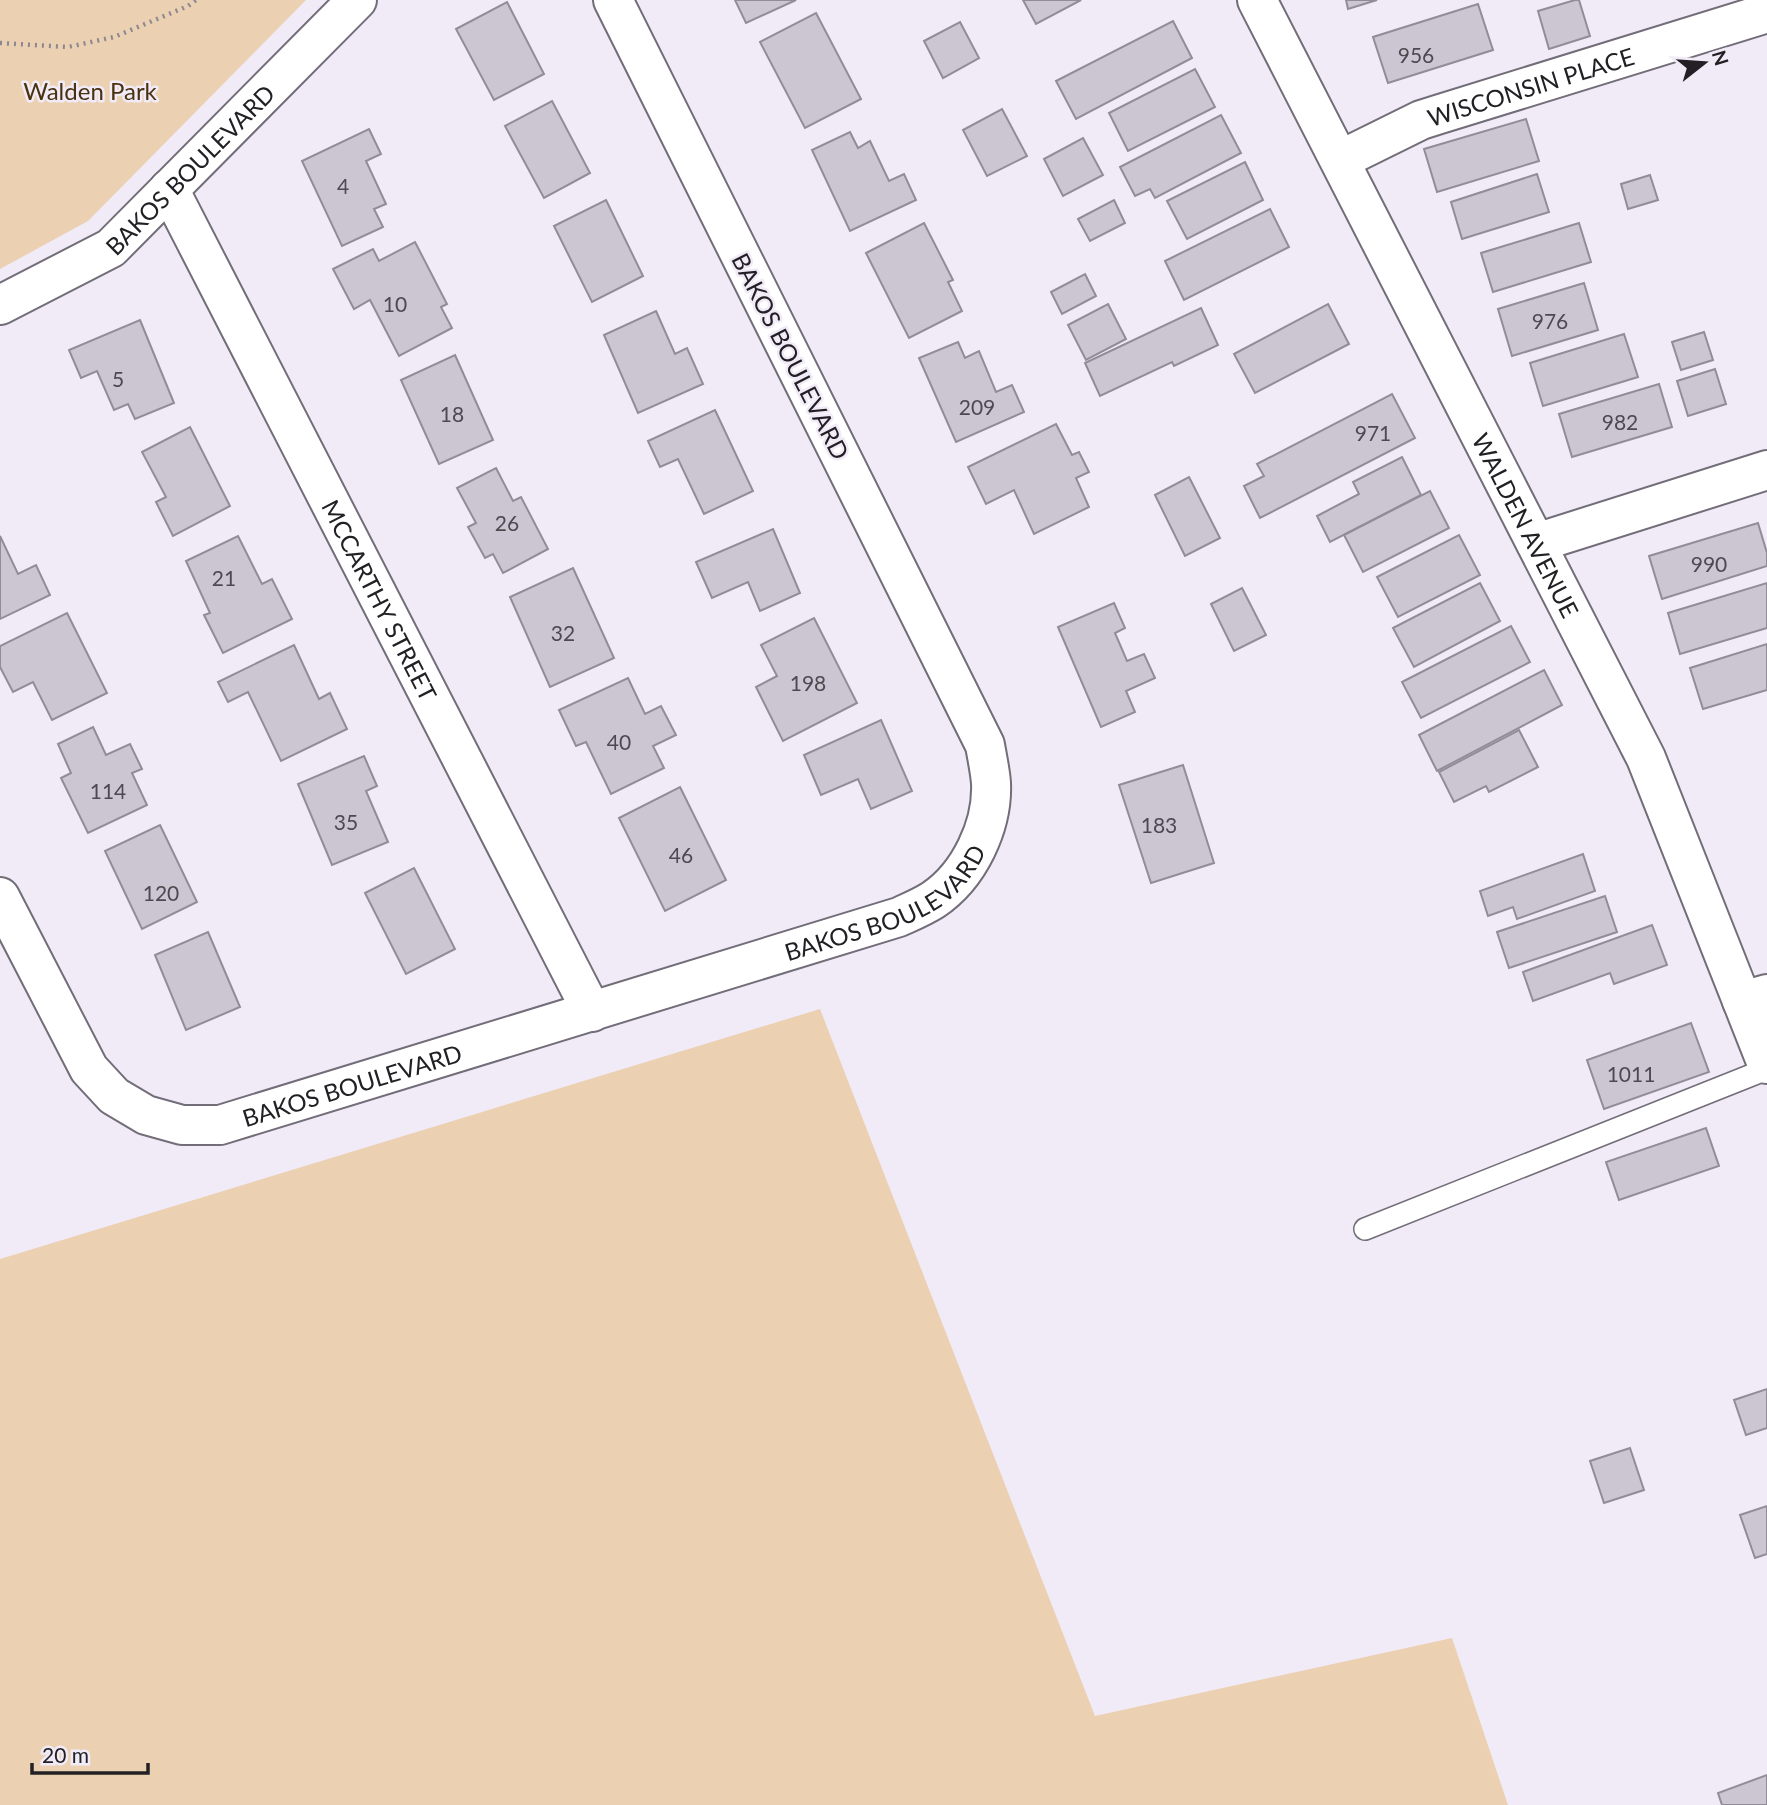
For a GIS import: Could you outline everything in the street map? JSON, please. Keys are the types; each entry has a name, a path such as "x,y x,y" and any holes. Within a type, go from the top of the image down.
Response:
{"street":[{"name":"BAKOS BOULEVARD","path":"0,305 111,248 357,0"},
{"name":"BAKOS BOULEVARD","path":"0,897 89,1069 114,1096 146,1115 182,1125 219,1125 899,918 933,900 958,876 976,849 988,817 991,783 985,745 613,0"},
{"name":"WALDEN AVENUE","path":"1257,0 1646,758 1755,998 1767,1067"},
{"name":"WISCONSIN PLACE","path":"1340,160 1421,120 1767,13"},
{"name":"MCCARTHY STREET","path":"169,189 592,1012"},
{"path":"1536,542 1767,470"}],"lane":[{"path":"1365,1230 1767,1067"}],"path":[{"path":"0,43 68,47 114,37 188,6 196,0"}],"green space":[{"name":"Walden Park","path":"0,0 306,0 88,221 0,269"},
{"path":"820,1009 1095,1716 1452,1638 1508,1805 0,1805 0,1259"}],"building":[{"path":"735,0 796,0 746,23"},
{"path":"1023,0 1081,0 1036,24"},
{"path":"1346,0 1377,0 1348,9"},
{"path":"1579,0 1590,36 1549,49 1538,11"},
{"path":"507,2 544,74 494,100 456,29"},
{"path":"1478,4 1493,50 1388,83 1373,37"},
{"path":"816,13 861,99 805,128 760,42"},
{"path":"1173,21 1192,58 1076,119 1056,81"},
{"path":"960,22 979,58 943,78 924,41"},
{"path":"1195,69 1215,107 1128,151 1109,113"},
{"path":"552,101 590,173 544,198 505,126"},
{"path":"1002,109 1027,156 987,176 963,130"},
{"path":"1221,115 1241,153 1155,198 1150,189 1135,196 1120,167"},
{"path":"1526,119 1539,161 1437,192 1424,149"},
{"path":"369,129 381,154 366,161 386,204 374,209 383,227 342,246 302,161"},
{"path":"850,132 858,148 870,141 889,181 904,174 916,200 850,231 812,150"},
{"path":"1083,138 1103,175 1063,196 1044,159"},
{"path":"1245,162 1263,200 1187,239 1167,201"},
{"path":"1537,174 1549,212 1462,239 1451,202"},
{"path":"1650,175 1658,200 1628,209 1621,184"},
{"path":"606,200 643,276 592,302 554,226"},
{"path":"1114,200 1125,223 1090,241 1078,219"},
{"path":"1270,209 1289,247 1184,300 1165,261"},
{"path":"924,223 953,280 948,282 962,311 909,338 866,253"},
{"path":"1579,223 1591,262 1493,292 1481,253"},
{"path":"415,242 447,304 441,307 452,328 399,356 370,300 354,309 333,269 373,249 379,261"},
{"path":"1085,274 1096,296 1062,314 1051,292"},
{"path":"1584,283 1598,330 1512,356 1498,309"},
{"path":"1108,304 1126,339 1086,360 1068,325"},
{"path":"1328,304 1349,344 1255,393 1234,354"},
{"path":"1201,308 1218,345 1174,366 1172,362 1100,396 1085,363"},
{"path":"656,311 675,354 687,348 703,384 638,413 604,335"},
{"path":"140,320 174,403 135,419 128,404 114,410 97,371 81,378 69,350"},
{"path":"1704,332 1713,360 1681,370 1672,342"},
{"path":"1624,334 1638,377 1543,406 1530,363"},
{"path":"958,342 965,358 979,351 996,392 1012,385 1024,412 956,442 919,358"},
{"path":"455,355 493,440 439,464 401,380"},
{"path":"1715,369 1726,404 1688,416 1677,381"},
{"path":"1659,384 1672,427 1572,457 1559,414"},
{"path":"1392,394 1415,438 1260,518 1244,486 1264,476 1257,464"},
{"path":"715,410 753,491 704,514 678,459 660,467 648,441"},
{"path":"1056,424 1072,455 1079,452 1089,472 1076,478 1089,507 1034,534 1014,490 986,504 968,467"},
{"path":"190,427 230,506 173,536 156,502 166,497 142,452"},
{"path":"1402,457 1421,495 1330,542 1317,516 1359,494 1353,482"},
{"path":"496,468 513,501 521,497 548,549 503,573 493,554 485,558 468,527 476,523 457,488"},
{"path":"1189,477 1220,538 1185,556 1155,495"},
{"path":"1430,491 1449,528 1363,572 1344,535"},
{"path":"1758,523 1767,553 1767,566 1662,599 1649,556"},
{"path":"773,529 800,593 760,611 748,582 712,598 696,562"},
{"path":"1459,535 1480,575 1398,617 1377,577"},
{"path":"0,536 18,574 36,565 50,595 0,619"},
{"path":"238,536 262,584 272,579 292,619 223,653 204,615 210,613 186,561"},
{"path":"573,568 614,658 550,687 510,597"},
{"path":"1480,583 1500,621 1414,667 1393,628"},
{"path":"1767,583 1767,628 1680,654 1668,613"},
{"path":"1242,588 1266,635 1234,651 1211,604"},
{"path":"1114,603 1125,628 1115,633 1127,661 1144,654 1155,678 1126,691 1135,712 1101,727 1058,627"},
{"path":"67,613 107,693 52,720 33,682 13,692 0,667 0,646"},
{"path":"814,618 857,703 783,741 756,687 777,676 761,645"},
{"path":"1511,626 1530,662 1421,718 1402,682"},
{"path":"1767,644 1767,690 1703,709 1690,668"},
{"path":"294,645 319,699 330,693 347,729 281,761 248,692 228,702 218,682"},
{"path":"1544,670 1562,705 1437,771 1419,735"},
{"path":"628,678 645,714 661,706 676,735 653,746 664,768 611,794 586,742 576,746 559,710"},
{"path":"881,720 912,791 871,809 858,779 821,795 804,755"},
{"path":"93,727 106,755 130,744 142,769 132,773 147,805 88,833 61,778 71,773 58,744"},
{"path":"1519,730 1538,767 1489,792 1486,786 1454,802 1439,772"},
{"path":"364,756 377,786 366,791 388,842 332,865 298,784"},
{"path":"1183,765 1214,863 1151,883 1119,785"},
{"path":"680,787 726,880 665,911 619,818"},
{"path":"160,825 197,902 142,929 105,851"},
{"path":"1583,854 1595,891 1517,919 1513,907 1488,916 1480,891"},
{"path":"414,868 455,949 406,974 365,893"},
{"path":"1605,896 1617,932 1509,968 1497,932"},
{"path":"1652,925 1667,965 1614,984 1610,973 1533,1001 1523,972"},
{"path":"208,932 240,1007 186,1030 155,955"},
{"path":"1691,1023 1709,1072 1604,1109 1587,1060"},
{"path":"1706,1128 1719,1166 1619,1200 1606,1162"},
{"path":"1767,1389 1767,1428 1746,1435 1734,1400"},
{"path":"1630,1448 1644,1490 1604,1503 1590,1461"},
{"path":"1767,1506 1767,1554 1755,1558 1740,1515"},
{"path":"1767,1775 1767,1805 1722,1805 1718,1793"}]}
